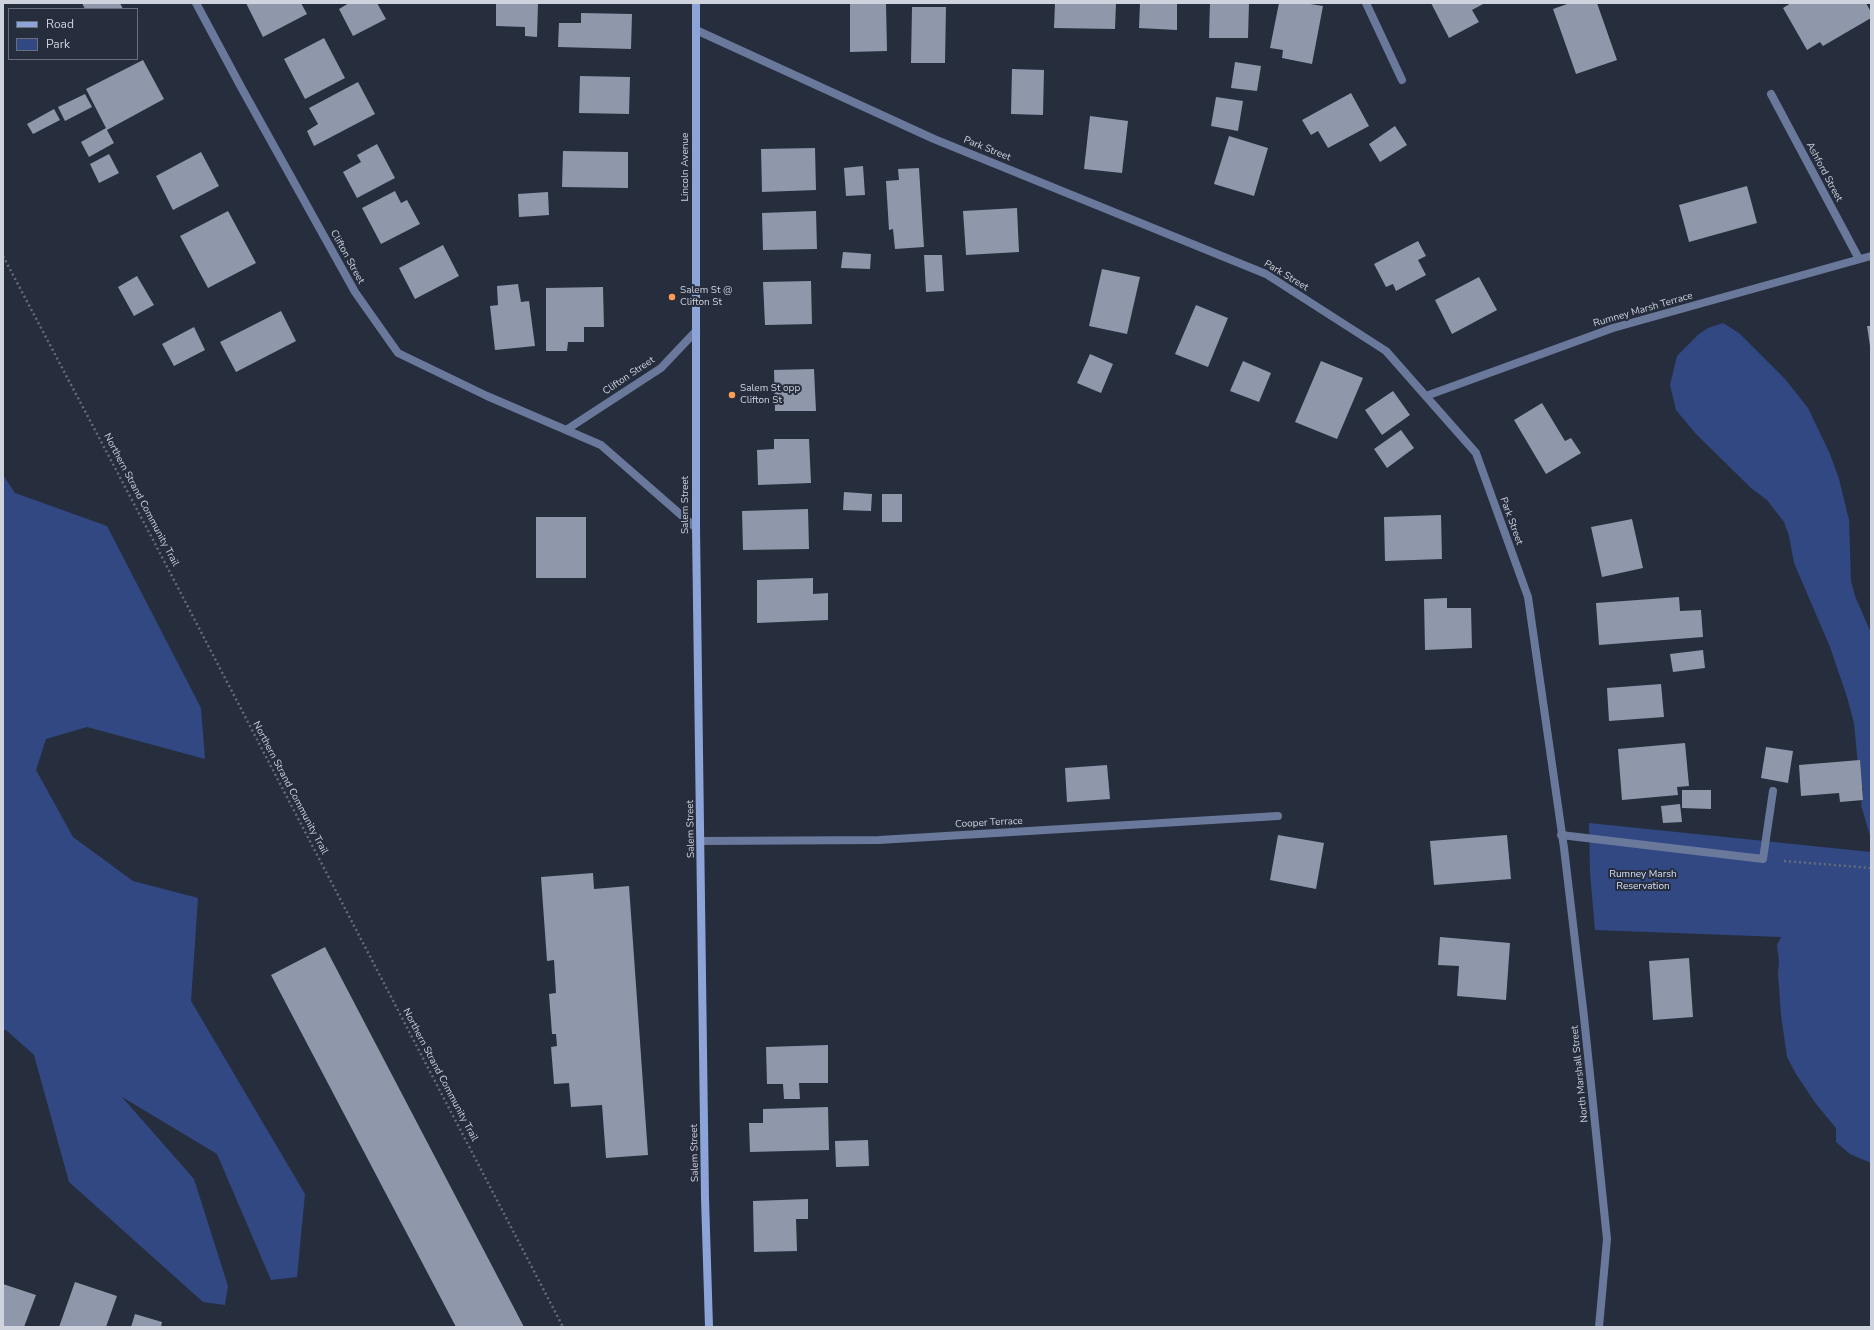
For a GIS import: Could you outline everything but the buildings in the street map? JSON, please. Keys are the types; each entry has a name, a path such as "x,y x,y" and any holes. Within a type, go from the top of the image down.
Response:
{"main road":[{"name":"Lincoln Avenue","path":"696,3 696,331"},
{"name":"Salem Street","path":"696,331 696,528 705,1198 709,1327"}],"street":[{"name":"Clifton Street","path":"196,3 240,87 355,292 398,352 487,396 601,445 696,528"},
{"path":"1366,3 1402,80"},
{"name":"Park Street","path":"696,30 934,139 1266,274 1386,351 1476,453 1528,598 1559,820"},
{"name":"Ashford Street","path":"1771,94 1859,259"},
{"name":"Rumney Marsh Terrace","path":"1426,396 1613,328 1871,256"},
{"name":"Clifton Street","path":"566,430 661,368 696,331"},
{"path":"1561,835 1763,859 1773,791"},
{"name":"Cooper Terrace","path":"701,841 878,840 1278,816"},
{"name":"North Marshall Street","path":"1559,820 1584,1017 1608,1239 1599,1327"}],"path":[{"name":"Northern Strand Community Trail","path":"3,256 152,536 562,1327"},
{"path":"1763,859 1871,868"}],"green space":[{"path":"1723,323 1739,333 1785,379 1808,408 1830,454 1839,479 1849,520 1851,581 1855,596 1871,633 1871,839 1861,805 1863,788 1860,787 1854,723 1847,697 1830,647 1794,563 1789,536 1784,522 1767,500 1751,488 1696,434 1676,410 1670,385 1677,356 1699,334 1708,328"},
{"path":"3,475 15,493 107,526 201,708 205,759 87,727 46,739 36,770 73,837 133,881 198,898 191,1001 305,1194 297,1277 271,1280 217,1154 122,1097 194,1179 228,1286 225,1305 203,1302 69,1182 34,1055 6,1030 3,1030"},
{"name":"Rumney Marsh Reservation","path":"1589,823 1871,852 1871,1163 1850,1154 1836,1142 1836,1128 1816,1104 1796,1074 1787,1057 1781,1015 1778,974 1779,962 1777,945 1781,937 1595,930 1590,873"}],"place":[{"name":"Salem St @ Clifton St","path":"672,297"},
{"name":"Salem St opp Clifton St","path":"732,395"}]}
